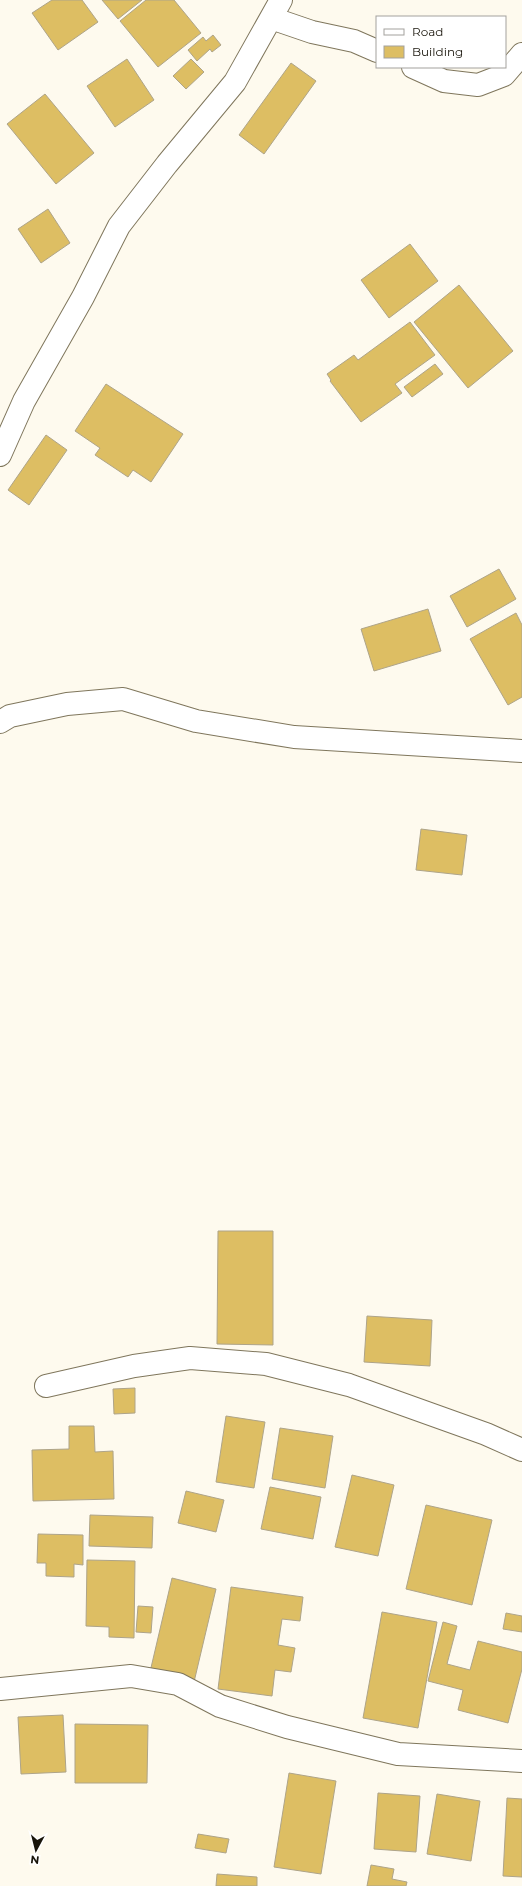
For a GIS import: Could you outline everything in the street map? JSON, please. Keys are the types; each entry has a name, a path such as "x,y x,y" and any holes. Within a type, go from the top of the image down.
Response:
{"street":[{"path":"0,456 24,401 79,304 118,226 235,82 276,9 312,32 354,41 376,51"},
{"path":"415,68 444,81 478,85 504,75 522,54"},
{"path":"0,722 10,716 67,704 123,699 196,721 294,737 522,751"},
{"path":"46,1386 134,1366 190,1358 266,1364 349,1385 486,1434 522,1450"},
{"path":"0,1689 131,1676 178,1684 220,1706 287,1727 398,1754 522,1761"}],"building":[{"path":"52,0 82,0 98,22 58,50 32,13"},
{"path":"102,0 142,0 118,19"},
{"path":"146,0 174,0 201,33 158,67 120,21"},
{"path":"213,35 221,45 212,52 210,49 197,61 188,50 203,37 206,41"},
{"path":"127,59 154,100 115,127 87,86"},
{"path":"191,59 204,72 186,89 173,76"},
{"path":"291,63 316,81 264,154 239,135"},
{"path":"45,94 94,153 56,184 7,124"},
{"path":"48,209 70,243 41,263 18,229"},
{"path":"410,244 438,281 389,318 361,280"},
{"path":"459,285 513,351 468,388 414,322"},
{"path":"410,322 435,355 395,384 402,393 361,422 330,381 331,380 327,374 354,355 358,360"},
{"path":"435,364 443,374 412,397 404,387"},
{"path":"106,384 183,434 151,482 133,470 128,477 95,455 100,448 75,431"},
{"path":"46,435 67,450 29,505 8,490"},
{"path":"499,569 516,599 467,627 450,596"},
{"path":"428,609 441,651 374,671 361,629"},
{"path":"516,613 522,625 522,697 508,705 470,639"},
{"path":"421,829 467,835 462,875 416,870"},
{"path":"218,1231 273,1231 273,1345 217,1344"},
{"path":"367,1316 432,1320 430,1366 364,1362"},
{"path":"135,1388 135,1413 114,1414 113,1389"},
{"path":"226,1416 265,1422 254,1488 216,1482"},
{"path":"69,1426 94,1426 95,1452 113,1451 114,1499 33,1501 32,1450 69,1449"},
{"path":"280,1428 333,1436 325,1488 272,1479"},
{"path":"352,1475 394,1485 378,1556 335,1547"},
{"path":"270,1487 321,1497 313,1539 261,1529"},
{"path":"186,1491 224,1500 216,1532 178,1523"},
{"path":"426,1505 492,1520 472,1605 406,1589"},
{"path":"90,1515 153,1517 152,1548 89,1546"},
{"path":"38,1534 83,1535 83,1565 74,1564 74,1577 46,1576 46,1563 37,1563"},
{"path":"87,1560 135,1561 134,1638 109,1637 109,1627 86,1626"},
{"path":"172,1578 216,1589 194,1682 150,1672"},
{"path":"231,1587 303,1597 300,1621 282,1619 278,1645 295,1648 291,1672 275,1670 272,1696 218,1689"},
{"path":"138,1606 153,1607 151,1633 136,1632"},
{"path":"382,1612 437,1622 418,1728 363,1718"},
{"path":"506,1613 522,1616 522,1632 503,1629"},
{"path":"443,1622 457,1626 447,1664 470,1670 478,1641 522,1652 522,1669 508,1723 458,1710 463,1690 428,1681"},
{"path":"63,1715 66,1772 21,1774 18,1717"},
{"path":"75,1724 148,1725 147,1783 75,1783"},
{"path":"289,1773 336,1781 321,1874 274,1867"},
{"path":"378,1793 420,1796 416,1852 374,1849"},
{"path":"437,1794 480,1801 471,1861 427,1854"},
{"path":"507,1798 522,1799 522,1877 503,1876"},
{"path":"198,1834 229,1839 226,1853 195,1848"},
{"path":"371,1865 394,1869 392,1879 407,1882 406,1886 367,1886"},
{"path":"217,1874 257,1877 257,1886 216,1886"}]}
